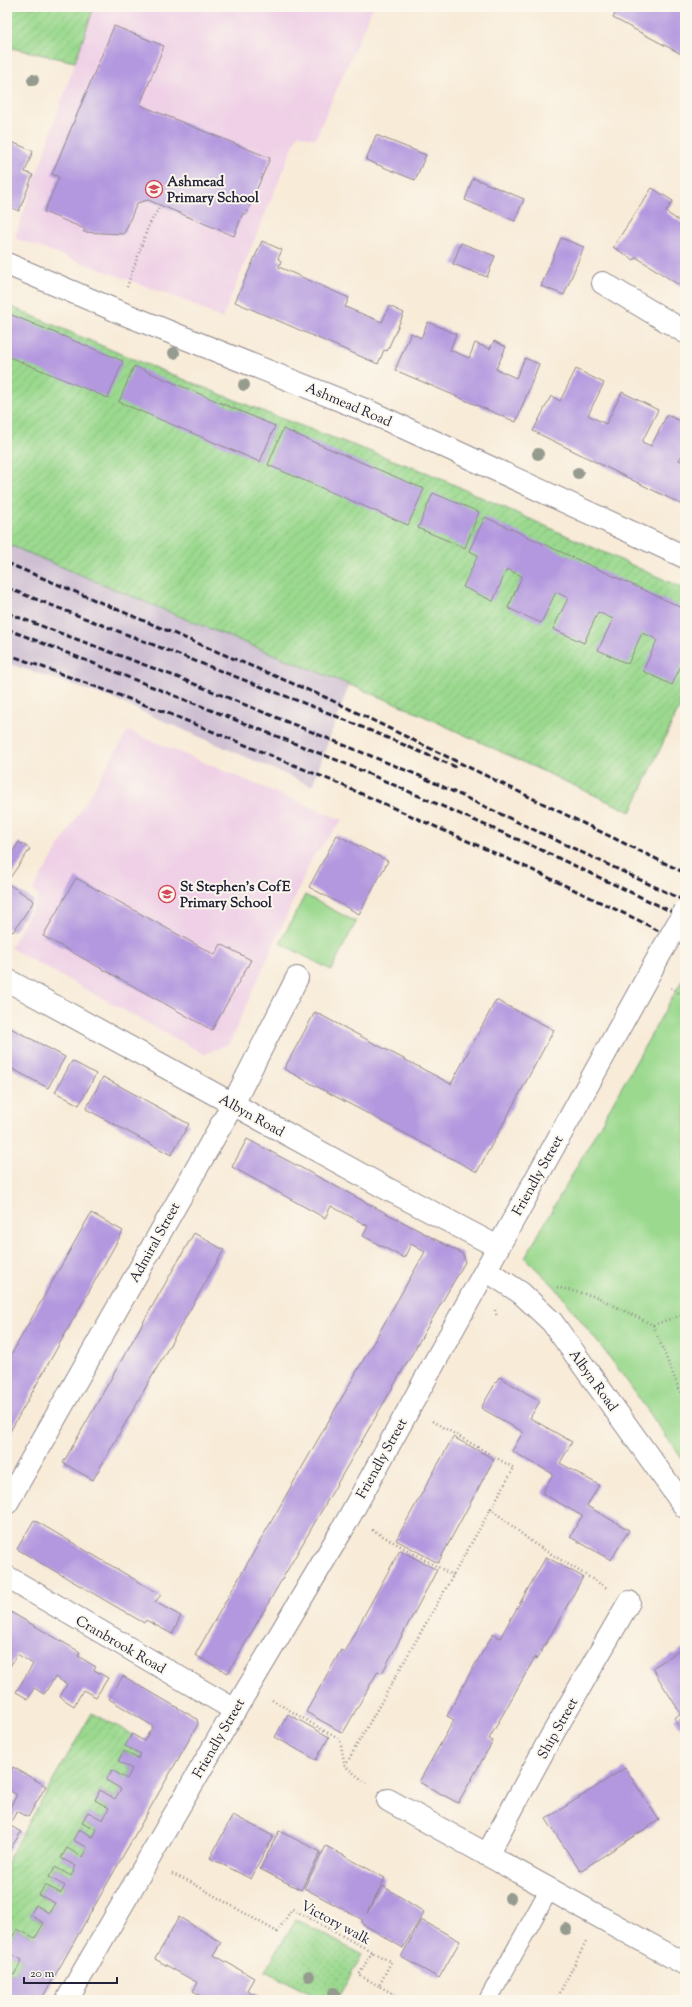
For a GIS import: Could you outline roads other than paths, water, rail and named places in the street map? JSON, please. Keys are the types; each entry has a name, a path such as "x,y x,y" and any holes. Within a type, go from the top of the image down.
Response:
{"street":[{"name":"Ashmead Road","path":"7,264 117,311 370,412 685,556"},
{"path":"603,283 685,332"},
{"name":"Friendly Street","path":"74,1997 234,1710 342,1530 685,911"},
{"name":"Admiral Street","path":"7,1503 232,1104 297,978"},
{"name":"Albyn Road","path":"7,980 232,1104 498,1247"},
{"name":"Albyn Road","path":"486,1270 521,1293 552,1322 685,1507"},
{"name":"Cranbrook Road","path":"7,1577 234,1710"},
{"name":"Ship Street","path":"487,1855 552,1735 629,1602"},
{"path":"388,1800 550,1888 685,1964"}],"lane":[{"path":"488,2000 550,1888"}],"railway":[{"path":"7,563 327,698 685,873"},
{"path":"7,588 324,711 456,767"},
{"path":"7,613 182,679 420,776 685,901"},
{"path":"7,629 344,763 535,847 685,918"},
{"path":"7,654 170,714 335,782 526,867 638,920 685,945"}],"place":[{"name":"Ashmead Primary School","path":"154,189"},
{"name":"St Stephen's CofE Primary School","path":"167,894"}]}
